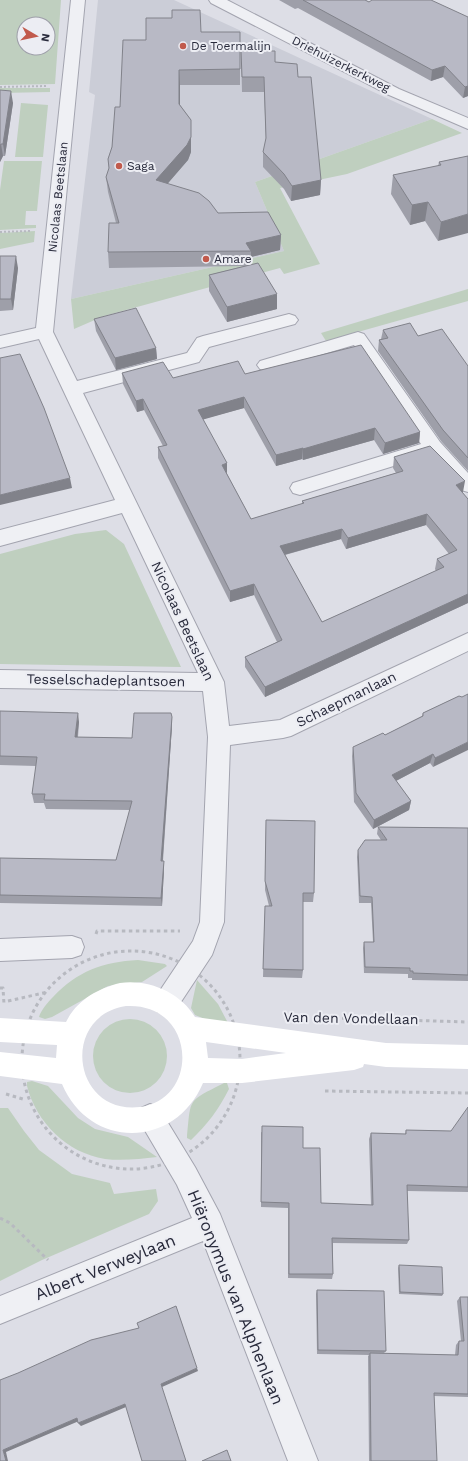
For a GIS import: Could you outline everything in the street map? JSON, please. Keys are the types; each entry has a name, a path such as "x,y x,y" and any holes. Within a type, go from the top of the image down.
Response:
{"main road":[{"path":"136,995 151,997 166,1003 180,1014 190,1028 196,1048 194,1070 190,1082 173,1103 162,1111 150,1116 132,1120 114,1118 98,1112 84,1101 74,1088 69,1072 68,1053 73,1034 86,1015 105,1001 121,996 136,995"},
{"name":"Van den Vondellaan","path":"190,1028 386,1055 468,1057"},
{"path":"0,1030 73,1034"},
{"name":"Van den Vondellaan","path":"194,1070 248,1070 386,1055"},
{"path":"0,1064 69,1072"}],"street":[{"name":"Nicolaas Beetslaan","path":"78,0 44,332 213,682 219,737 212,922 203,947 166,1003"},
{"name":"Driehuizerkerkweg","path":"216,0 394,92 468,124"},
{"path":"72,389 193,358 203,342 289,320"},
{"path":"0,342 44,332"},
{"path":"266,365 358,338 433,447 468,485"},
{"path":"300,488 433,447"},
{"path":"0,538 128,504"},
{"name":"Schaepmanlaan","path":"219,737 283,729 468,641"},
{"name":"Tesselschadeplantsoen","path":"0,679 213,682"},
{"path":"0,950 72,947"},
{"name":"Hiëronymus van Alphenlaan","path":"150,1116 186,1176 210,1224 303,1461"},
{"name":"Albert Verweylaan","path":"0,1310 67,1284 210,1224"}],"path":[{"path":"0,87 70,86"},
{"path":"0,232 55,230"},
{"path":"72,947 94,946 97,930 210,931"},
{"path":"0,1002 48,992"},
{"name":"Van den Vondellaan","path":"327,1018 468,1022"},
{"path":"318,1091 468,1094"},
{"path":"0,1093 26,1100"},
{"path":"235,1095 242,1094"},
{"path":"0,1218 10,1223 54,1267 67,1284"}],"shaded area":[{"path":"98,0 174,0 432,119 255,182 284,251 71,299 95,95 89,92"}],"green space":[{"path":"0,0 61,0 55,84 0,85"},
{"path":"0,88 50,88 50,92 0,93"},
{"path":"21,103 48,105 43,157 15,157"},
{"path":"432,119 462,133 347,174 280,188 320,264 284,274 280,268 104,316 74,329 71,299 284,251 255,182"},
{"path":"4,161 42,161 37,211 26,211 25,225 36,225 36,228 0,230 0,190"},
{"path":"35,231 34,242 0,249 0,233"},
{"path":"468,289 468,301 326,341 321,333"},
{"path":"106,530 124,544 181,667 0,664 0,554 75,534"},
{"path":"138,960 165,964 167,966 142,982 108,986 52,1017 45,1019 39,1017 43,1009 53,997 62,988 81,974 113,963"},
{"path":"197,980 218,1004 228,1023 222,1026 195,1015 191,1008"},
{"path":"130,1019 144,1022 156,1030 164,1042 167,1056 164,1070 156,1082 144,1090 130,1093 116,1090 104,1082 96,1070 93,1056 96,1042 104,1030 116,1022"},
{"path":"32,1081 48,1086 78,1118 95,1129 128,1137 157,1157 131,1160 111,1160 91,1156 66,1143 55,1134 38,1112 31,1099 27,1086 27,1082"},
{"path":"224,1083 227,1083 229,1089 217,1110 191,1140 187,1138 189,1115 193,1102 203,1094"},
{"path":"0,1108 8,1108 39,1150 72,1174 110,1183 114,1194 156,1189 158,1201 149,1214 42,1260 0,1281"}],"building":[{"path":"303,0 365,0 369,2 372,0 431,0 468,17 468,86 465,87 445,66 432,70"},
{"path":"172,10 200,10 201,32 240,32 240,69 179,70 179,104 191,120 191,137 187,145 156,180 199,193 209,201 218,213 268,212 281,235 246,243 251,251 108,252 109,223 119,223 106,177 109,168 108,159 112,147 115,107 120,107 123,40 146,40 146,18 172,18"},
{"path":"241,51 275,51 275,62 297,64 298,77 311,77 321,180 292,186 284,174 263,152 266,138 264,77 242,77"},
{"path":"0,90 11,91 3,144 0,146"},
{"path":"468,156 468,214 441,222 428,202 412,205 393,175 441,165 439,162"},
{"path":"0,256 16,256 11,299 0,299"},
{"path":"258,263 277,294 227,307 209,275"},
{"path":"136,308 156,348 115,358 94,319"},
{"path":"410,323 418,336 442,329 468,366 468,458 443,430 379,340 388,338 383,330"},
{"path":"361,345 420,432 385,443 375,428 303,449 276,455 244,397 198,410 227,463 222,465 251,519 304,503 302,501 403,471 394,457 430,446 465,481 456,485 468,499 468,594 265,687 245,657 282,640 254,584 230,591 158,447 167,445 143,399 136,401 122,373 163,362 173,378 238,361 245,374","holes":["427,514 457,550 437,559 444,567 322,622 280,546 342,529 348,538"]},
{"path":"20,354 44,408 70,478 0,495 0,358"},
{"path":"468,694 468,742 435,758 433,754 392,775 411,801 374,820 356,793 353,747 383,733 385,735 423,716 423,713 459,696 462,697"},
{"path":"0,711 78,713 75,737 132,738 134,713 171,713 172,717 161,861 164,861 161,898 0,895 0,858 116,860 132,801 44,800 45,794 32,794 37,757 0,756"},
{"path":"266,820 315,821 314,893 303,893 303,970 263,969 265,906 272,906 265,881"},
{"path":"378,827 468,828 468,975 413,973 413,971 410,971 410,968 365,967 364,942 374,942 372,897 360,896 358,850 365,840 387,840"},
{"path":"468,1107 468,1187 407,1185 409,1240 332,1238 333,1274 289,1274 289,1203 261,1202 262,1126 303,1127 303,1148 320,1148 321,1203 373,1205 371,1133 406,1134 406,1130 451,1131"},
{"path":"399,1265 442,1267 443,1294 400,1292"},
{"path":"317,1290 384,1291 386,1351 318,1350"},
{"path":"460,1297 468,1297 468,1394 434,1393 437,1461 371,1461 370,1353 458,1355 459,1341 464,1341"},
{"path":"176,1306 197,1368 161,1384 186,1461 142,1461 125,1404 78,1423 77,1418 3,1450 6,1461 0,1461 0,1380 91,1340 139,1328 137,1323"},
{"path":"227,1450 231,1461 202,1461"}],"place":[{"name":"De Toermalijn","path":"183,46"},
{"name":"Saga","path":"119,166"},
{"name":"Amare","path":"206,259"}]}
